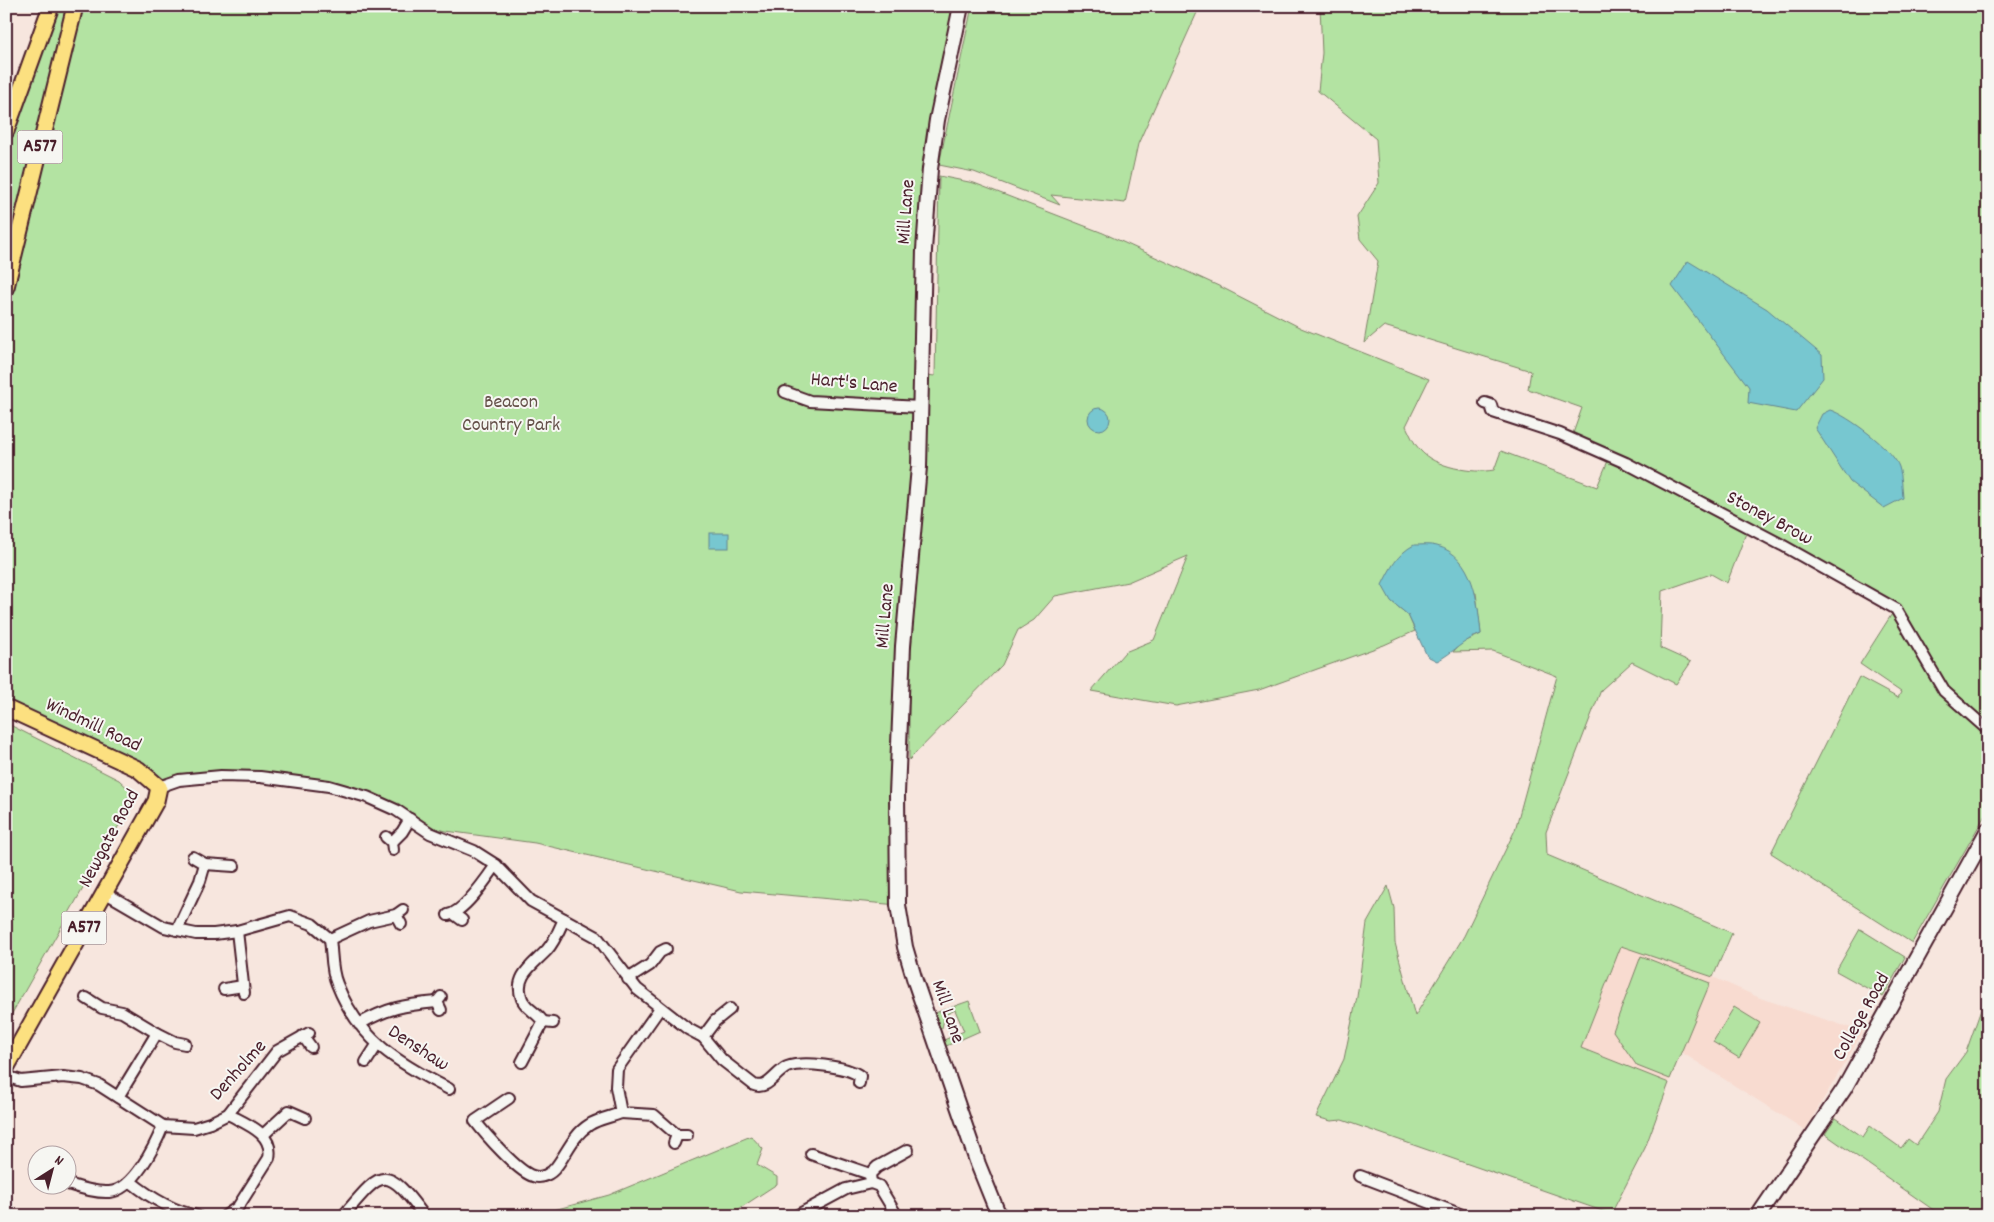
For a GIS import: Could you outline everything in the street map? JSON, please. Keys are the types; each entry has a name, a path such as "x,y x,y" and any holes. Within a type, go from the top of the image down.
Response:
{"main road":[{"name":"A577","path":"6,131 51,6"},
{"name":"A577","path":"6,288 74,6"},
{"name":"Windmill Road","path":"6,708 138,768 158,787"},
{"name":"Newgate Road","path":"6,1068 156,801 158,787"}],"street":[{"name":"Mill Lane","path":"961,6 943,87 930,169 924,250 919,467 903,646 897,794 898,905 905,947 915,981 978,1164 999,1216"},
{"name":"Hart's Lane","path":"785,392 810,401 920,407"},
{"name":"Stoney Brow","path":"1485,403 1491,405 1494,412 1560,434 1626,463 1782,545 1896,609 1944,691 1988,730"},
{"path":"158,787 179,780 221,776 298,781 329,786 367,797 410,819 430,833 474,851 496,865 531,901 597,937 637,990 703,1037 722,1060 754,1085 759,1087 765,1085 784,1068 796,1064 813,1064 846,1070 862,1077"},
{"path":"390,843 402,832 410,819"},
{"name":"College Road","path":"1758,1216 1844,1089 1988,830"},
{"path":"193,857 205,864 234,866"},
{"path":"177,930 200,881 205,864"},
{"path":"455,916 479,890 496,865"},
{"path":"104,892 164,927 196,934 237,931 290,916 312,924 330,939 369,921 400,916"},
{"path":"521,1058 548,1023 527,1006 519,987 523,974 556,938 564,919"},
{"path":"224,989 244,989 237,931"},
{"name":"Denshaw","path":"330,939 336,983 358,1024 377,1045 403,1065 449,1089"},
{"path":"628,979 650,965 660,952 667,949"},
{"path":"92,998 102,1008 122,1012 157,1033 175,1042 185,1044"},
{"path":"358,1024 384,1010 410,1004 439,1003"},
{"path":"621,1113 616,1087 617,1069 660,1008"},
{"path":"703,1037 715,1021 731,1009"},
{"path":"118,1097 157,1033"},
{"name":"Denholme","path":"6,1076 22,1081 63,1077 82,1079 99,1085 163,1126 194,1128 210,1124 228,1114 277,1051 306,1034 311,1048"},
{"path":"366,1062 377,1045"},
{"path":"510,1098 473,1119 488,1137 524,1171 540,1177 556,1168 568,1148 588,1126 621,1113 654,1115 680,1137"},
{"path":"263,1135 288,1107 305,1118"},
{"path":"226,1216 238,1207 268,1158 270,1149 268,1140 263,1135 228,1114"},
{"path":"78,1184 110,1192 131,1182 163,1126"},
{"path":"802,1214 846,1189 871,1179 877,1167 908,1150"},
{"path":"811,1154 871,1179 879,1186 897,1216"},
{"path":"1360,1176 1465,1216"},
{"path":"343,1216 367,1187 375,1181 386,1178 395,1181 403,1188 424,1216"},
{"path":"131,1182 169,1207 197,1216"}],"shaded area":[{"path":"1621,945 1713,977 1760,998 1863,1032 1805,1130 1681,1052 1669,1083 1581,1048"}],"green space":[{"path":"57,6 68,6 6,269 6,149"},
{"name":"Beacon Country Park","path":"75,6 962,6 930,169 898,905 741,891 535,843 446,831 417,823 367,797 260,777 159,787 6,708 6,287"},
{"path":"972,6 1200,6 1138,144 1125,203 1051,195 1060,205 974,172 939,165"},
{"path":"1320,6 1988,6 1988,810 1912,943 1771,853 1859,677 1898,698 1901,692 1860,664 1895,609 1748,528 1727,583 1711,574 1662,591 1660,648 1691,662 1676,684 1632,662 1601,690 1546,832 1547,855 1732,933 1713,977 1621,946 1581,1048 1669,1083 1645,1148 1611,1214 1342,1120 1331,1121 1316,1117 1344,1059 1357,997 1367,923 1388,886 1394,908 1395,943 1415,1016 1464,936 1515,830 1557,676 1493,651 1453,652 1460,644 1481,634 1476,593 1391,601 1408,615 1415,631 1384,645 1259,690 1176,706 1091,691 1125,652 1154,640 1188,556 1128,582 1055,596 1034,620 1018,630 1002,665 909,760 909,646 927,375 935,376 939,176 974,183 1103,233 1223,288 1301,328 1429,379 1406,426 1418,448 1435,461 1465,470 1494,470 1501,451 1597,487 1610,456 1571,439 1582,408 1528,389 1531,371 1384,326 1364,343 1378,261 1360,239 1357,217 1379,183 1376,139 1318,91 1322,53"},
{"path":"6,723 119,780 133,793 127,811 6,1024"},
{"path":"1860,929 1905,957 1883,997 1836,971"},
{"path":"1641,956 1710,983 1670,1079 1637,1066 1613,1031"},
{"path":"1988,990 1988,1216 1942,1216 1825,1134 1836,1118 1863,1137 1870,1126 1901,1148 1908,1139 1916,1145 1938,1112 1946,1079 1966,1052"},
{"path":"969,1001 980,1031 944,1047 942,1041 964,1031 955,1010 945,1015 942,1028 938,1031 932,1014"},
{"path":"1734,1007 1760,1023 1739,1058 1713,1042"},
{"path":"751,1136 763,1149 757,1165 777,1177 777,1184 728,1216 532,1216 609,1195"}],"water":[{"path":"1688,261 1767,309 1822,355 1823,378 1796,412 1748,403 1749,387 1672,286"},
{"path":"1099,408 1107,411 1110,419 1107,427 1099,430 1091,427 1088,419 1091,411"},
{"path":"1830,410 1858,426 1889,452 1899,467 1903,498 1884,508 1850,482 1815,428 1822,414"},
{"path":"709,533 729,533 729,548 709,548"},
{"path":"1414,545 1435,545 1449,551 1466,570 1476,595 1481,634 1437,661 1427,656 1408,615 1391,601 1382,585 1399,557"}]}
